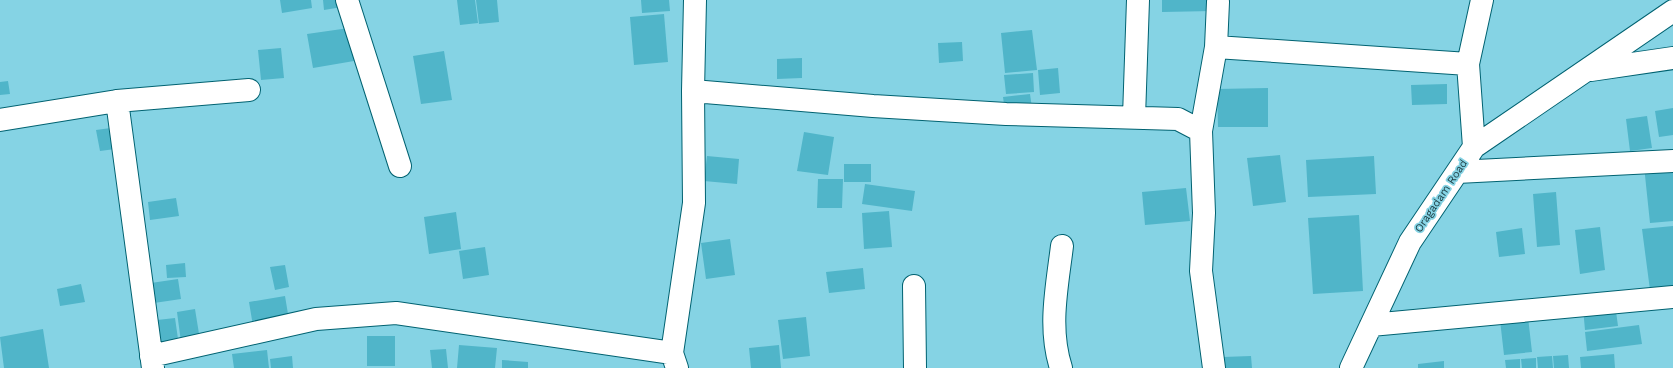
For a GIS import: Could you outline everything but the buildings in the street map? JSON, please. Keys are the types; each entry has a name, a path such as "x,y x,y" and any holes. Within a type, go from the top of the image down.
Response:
{"street":[{"path":"347,0 400,166"},
{"path":"117,100 152,362 316,319 396,313 675,360 694,203 695,0"},
{"path":"1134,117 1138,0"},
{"path":"1474,147 1468,64 1482,0"},
{"path":"1214,368 1201,271 1204,213 1202,131 1216,47 1218,2"},
{"name":"Oragadam Road","path":"1351,368 1410,242 1474,147 1673,11"},
{"path":"1216,47 1468,64"},
{"path":"1586,70 1673,58"},
{"path":"0,120 117,100 249,90"},
{"path":"694,91 873,106 1006,114 1178,118 1202,131"},
{"path":"1457,172 1673,161"},
{"path":"1061,368 1058,359 1055,333 1054,306 1062,246"},
{"path":"914,286 915,368"},
{"path":"1371,325 1673,296"}]}
